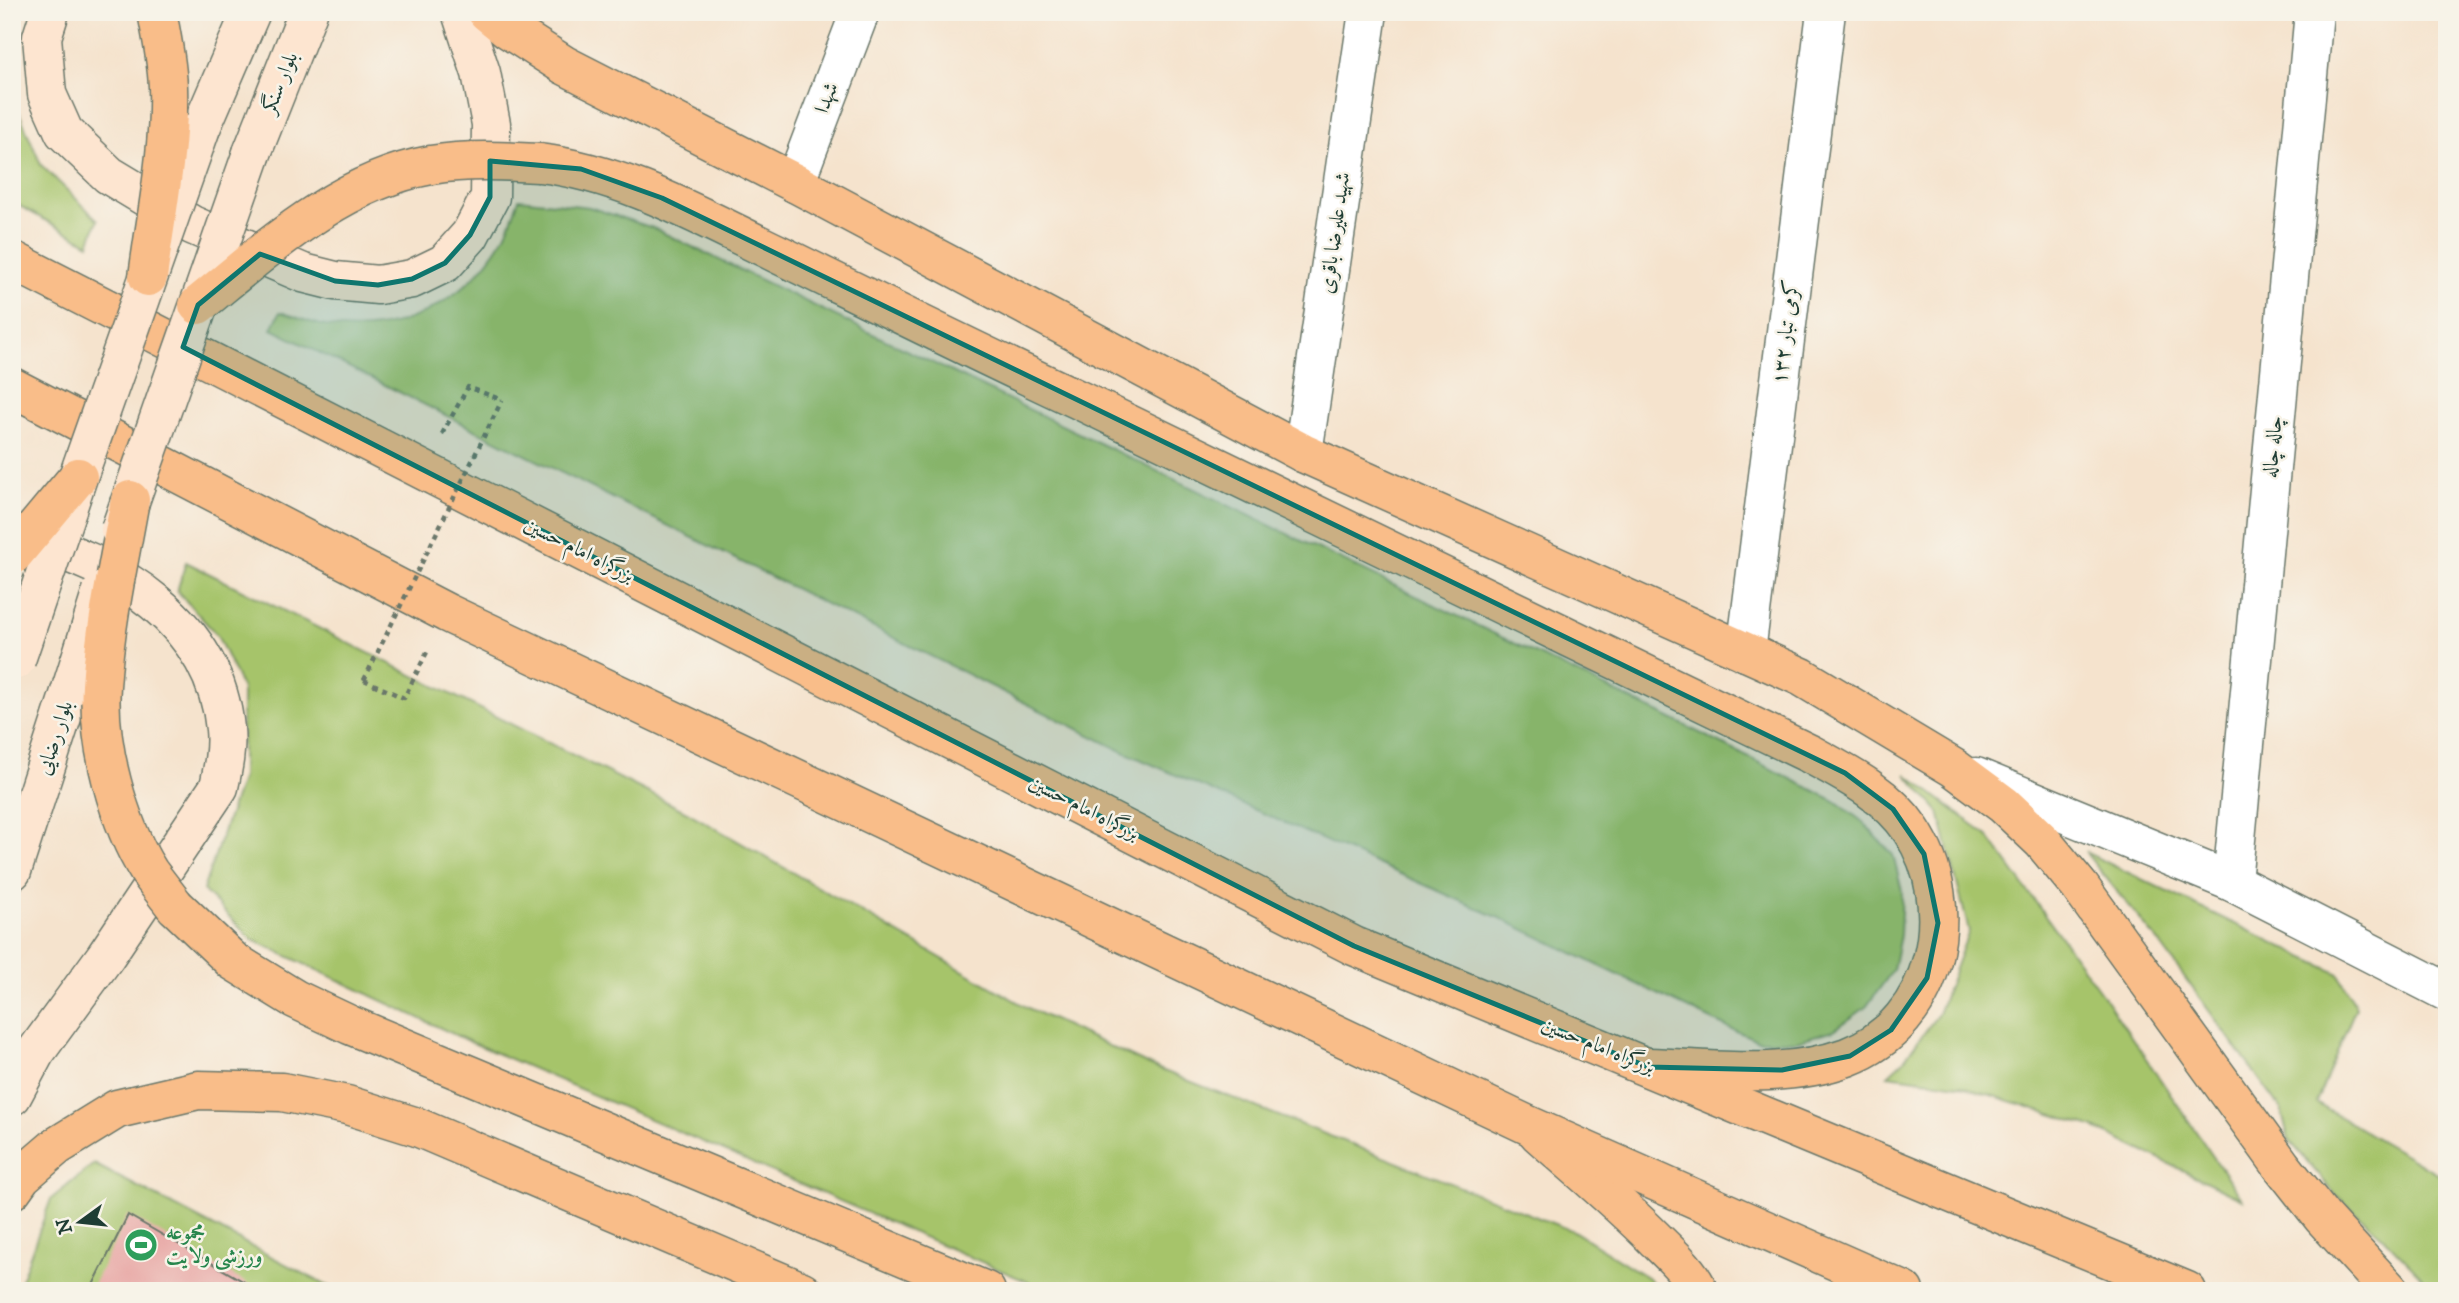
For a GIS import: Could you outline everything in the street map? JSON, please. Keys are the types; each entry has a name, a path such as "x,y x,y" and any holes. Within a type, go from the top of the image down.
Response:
{"main road":[{"path":"50,12 42,37 47,94 64,132 109,175 192,225 303,273 335,281 378,285 412,279 444,263 470,235 490,197 491,124 481,73 461,12"},
{"path":"148,277 163,163 168,89 157,12"},
{"path":"14,666 201,128 251,12"},
{"name":"بلوار سنگر","path":"130,500 252,153 309,12"},
{"path":"487,12 564,65 795,183 1303,453 1802,677 1954,768 2004,806 2042,841 2080,887 2281,1165 2330,1227 2390,1291"},
{"path":"198,305 260,254 324,208 383,180 432,165 474,160 539,163 606,176 662,198 957,343 1077,398 1810,754 1872,790 1910,828 1924,853 1936,900 1938,923 1934,960 1927,978 1906,1012 1891,1030 1870,1045 1850,1056 1825,1064 1782,1070 1648,1067"},
{"name":"بزرگراه امام حسین","path":"12,260 1354,946 2187,1291"},
{"path":"12,387 447,613 1528,1125 1904,1291"},
{"path":"12,556 78,477"},
{"path":"130,500 100,688 107,761 127,826 149,871 175,906 203,935 233,961 295,999 350,1025 986,1291"},
{"name":"بلوار رضایی","path":"12,870 130,500"},
{"path":"12,537 76,555 132,585 157,603 191,639 206,664 219,698 225,759 219,787 105,957 35,1053 12,1096"},
{"path":"12,1190 22,1176 57,1146 117,1109 198,1090 282,1092 347,1105 417,1126 803,1291"},
{"path":"1528,1125 1627,1211 1682,1266 1699,1291"}],"street":[{"name":"شهدا","path":"795,183 860,12"},
{"name":"شهید علیرضا باقری","path":"1303,453 1368,12"},
{"name":"کرمی تبار ۱۳۲","path":"1746,652 1826,12"},
{"name":"چاله چاله","path":"2232,882 2314,12"},
{"path":"1954,768 2232,882 2447,992"}],"path":[{"path":"423,470 468,387 502,400 364,680 404,698 447,613"}],"highlighted area":[{"path":"490,161 581,169 662,198 1845,773 1893,809 1924,854 1938,923 1927,978 1891,1030 1850,1056 1782,1070 1648,1067 1354,946 183,347 198,305 260,254 335,281 378,285 412,279 445,263 470,235 490,197"}],"green space":[{"path":"12,96 41,165 98,220 89,244 12,202"},
{"path":"519,199 589,207 653,228 1688,727 1835,801 1863,822 1893,855 1902,891 1900,935 1893,970 1866,1007 1834,1030 1797,1041 1757,1040 1504,920 1124,752 272,329 280,312 326,326 353,329 404,321 428,311 470,281 488,261 505,234"},
{"path":"186,562 687,812 1028,1008 1151,1066 1575,1232 1650,1279 1657,1291 1049,1291 466,1040 251,939 203,890 242,777 242,688 217,635 177,591"},
{"path":"1906,774 1988,836 2104,997 2242,1199 2095,1128 1959,1085 1888,1075 1903,1061 1938,1014 1969,931 1939,812"},
{"path":"2085,852 2339,974 2356,1007 2316,1103 2447,1179 2447,1291 2435,1291 2382,1236 2335,1194 2289,1140 2281,1109 2161,945"},
{"name":"مجموعه ورزشی ولایت","path":"94,1164 337,1291 17,1291 51,1199"}],"building":[{"path":"128,1215 260,1291 90,1291"}],"place":[{"name":"مجموعه ورزشی ولایت","path":"141,1245"}]}
